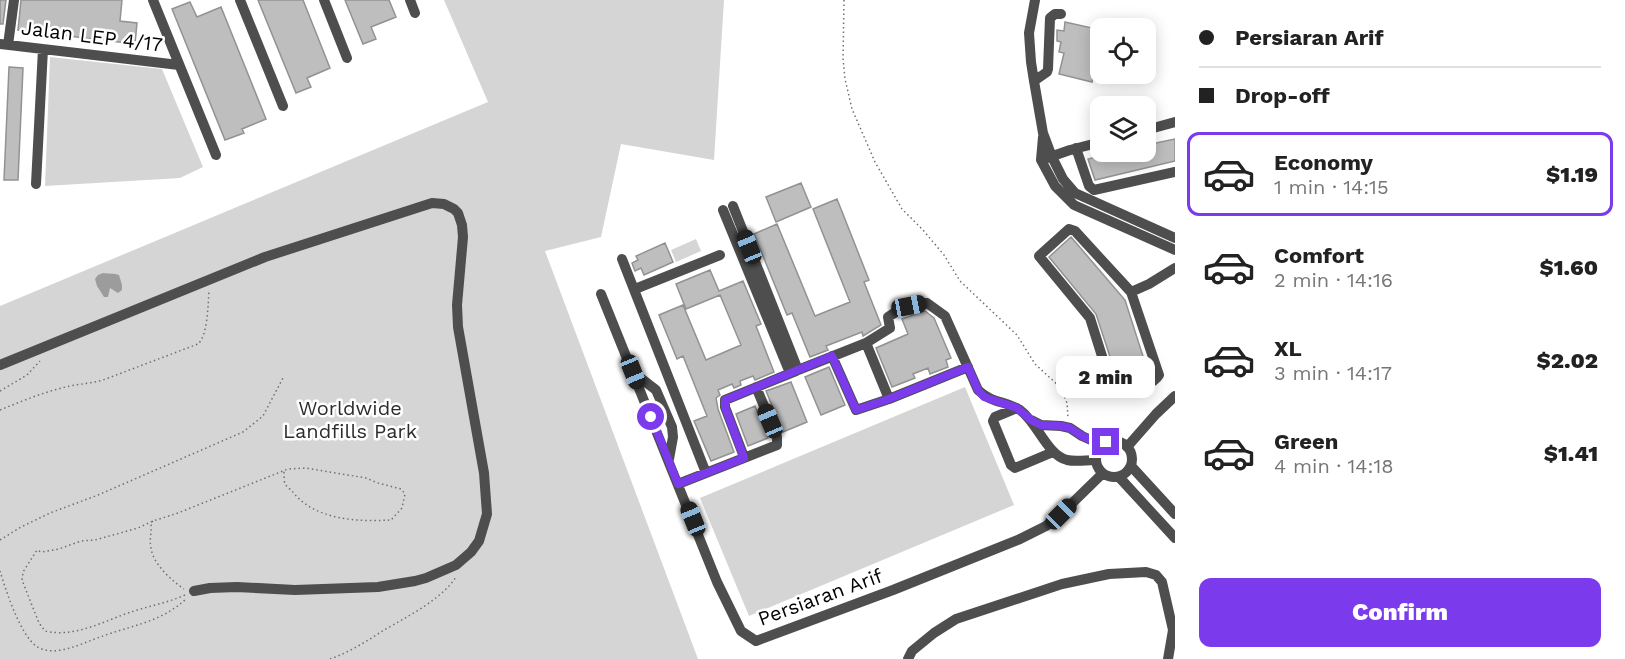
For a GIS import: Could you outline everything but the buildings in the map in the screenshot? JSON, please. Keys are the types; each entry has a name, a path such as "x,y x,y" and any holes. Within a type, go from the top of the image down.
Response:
{"street":[{"path":"4,44 14,0"},
{"path":"153,0 216,155"},
{"path":"324,0 347,58"},
{"path":"410,0 415,13"},
{"path":"1035,0 1029,33 1034,81 1046,158 1055,186 1074,205 1175,250"},
{"path":"242,1 283,106"},
{"path":"1034,81 1048,69 1050,18 1055,14 1061,14"},
{"name":"Jalan LEP 4/17","path":"4,44 179,65"},
{"path":"36,184 43,49"},
{"path":"1156,127 1175,122"},
{"path":"1046,158 1090,145"},
{"path":"1076,148 1089,186 1094,190 1175,172"},
{"path":"1046,158 1075,193 1175,238"},
{"path":"0,365 265,257 425,204 444,204 458,213 463,231 457,305 458,327 484,473 487,514 479,542 456,565 415,581 378,587 295,590 237,587 194,591"},
{"path":"728,208 794,371"},
{"path":"1069,229 1075,231 1131,292 1159,375 1156,380 1148,384 1116,393 1112,388 1090,318 1039,256 1069,229"},
{"path":"635,289 720,255"},
{"path":"622,259 706,472"},
{"path":"1131,292 1175,268"},
{"name":"Persiaran Arif","path":"601,294 717,582 741,631 756,641 893,591 1020,539 1046,526 1102,474"},
{"path":"744,458 725,407 725,400 866,343 890,328 888,317 893,313 909,306 927,303 945,316 978,390 984,397 1017,408 1041,425 1070,428 1102,445"},
{"path":"866,343 889,399"},
{"path":"832,356 856,410 968,367"},
{"path":"678,484 777,445 777,437 756,387"},
{"path":"1127,447 1175,396"},
{"path":"1017,408 995,417 993,421 1011,465 1015,468 1053,452"},
{"path":"1031,420 1053,452 1067,460 1095,460"},
{"path":"1118,441 1127,447 1132,456 1131,466 1124,475 1113,478 1102,474 1099,470 1095,460 1102,445 1106,442 1118,441"},
{"path":"1131,466 1175,514"},
{"path":"1119,477 1175,538"},
{"path":"908,659 912,651 956,619 1062,584 1109,574 1146,572 1156,575 1162,582 1174,631 1168,659"}],"path":[{"path":"844,0 845,79 852,109 875,162 902,209 944,255 960,281 1017,335 1035,364 1060,387 1067,403 1070,428"},
{"path":"0,410 50,391 103,380 198,344 204,332 211,279"},
{"path":"0,392 27,375 42,358"},
{"path":"0,540 50,513 98,495 243,432 263,416 284,376"},
{"path":"153,521 151,523 151,552 169,579 189,594 167,603 70,632 45,631 39,623 22,580 23,572 37,550 46,551 69,546 81,541 95,540 138,528 153,521 178,513 284,471 292,468 306,468 366,478 401,489 405,494 402,508 391,520 348,520 306,506 285,484 284,471"},
{"path":"330,659 361,645 423,607 452,583 457,571 456,565"},
{"path":"0,571 16,615 27,636 36,646 48,651 69,648 104,635 146,624 167,613 194,591"}],"green space":[{"name":"Worldwide Landfills Park","path":"444,0 724,0 714,160 621,144 601,237 545,251 698,659 0,659 0,306 488,102"},
{"path":"50,57 162,69 203,167 180,178 45,186"},
{"path":"696,239 701,251 676,262 671,250"},
{"path":"965,387 1014,505 749,616 700,498"}],"shaded area":[{"path":"103,273 119,275 122,290 118,293 110,288 108,297 104,297 95,279"}],"route":[{"path":"651,417 678,484 744,458 725,407 725,400 832,356 856,410 968,367 978,390 984,397 1017,408 1041,425 1070,428 1102,445 1106,442"}]}
